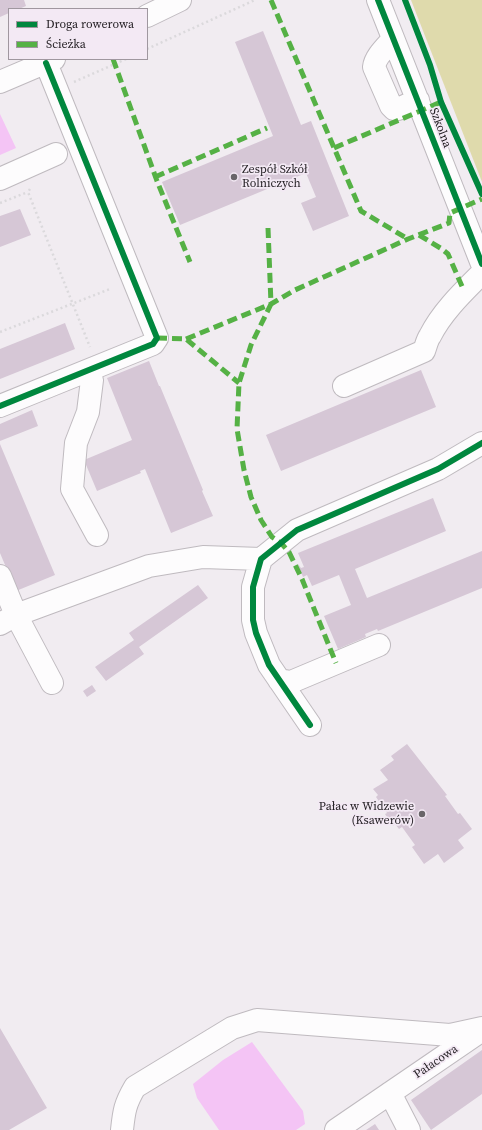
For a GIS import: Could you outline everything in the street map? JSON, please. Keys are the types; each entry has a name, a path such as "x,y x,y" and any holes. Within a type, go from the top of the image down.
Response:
{"street":[{"path":"148,16 180,0"},
{"name":"Szkolna","path":"378,0 482,264"},
{"path":"393,39 378,57 374,63 374,67 391,106 394,109 398,109 418,100"},
{"path":"0,82 50,61 60,97 158,338 153,344 95,373 0,406"},
{"path":"0,179 47,158"},
{"path":"344,386 424,351 429,336 443,316 460,295 482,273"},
{"path":"95,373 88,412 76,443 72,489 97,535"},
{"path":"310,725 269,665 256,633 253,620 253,587 261,559 297,530 438,469 482,443"},
{"path":"8,619 149,566 203,557 261,559"},
{"path":"0,576 8,619 52,683"},
{"path":"279,680 291,682 379,645"},
{"path":"122,1130 127,1100 135,1087 232,1028 257,1020 450,1035 482,1029"},
{"name":"Pałacowa","path":"336,1130 482,1029"},
{"path":"390,1093 409,1130"}],"path":[{"path":"148,49 255,0"},
{"path":"60,97 65,86 124,60"},
{"path":"0,204 28,192 47,158"},
{"path":"28,192 73,304 95,373"},
{"path":"0,332 110,289"}],"shaded area":[{"path":"411,0 482,0 482,182"},
{"path":"0,114 16,148 0,155"},
{"path":"252,1042 303,1111 305,1124 296,1130 219,1130 197,1098 193,1084 223,1060"}],"building":[{"path":"0,0 24,0 26,6 21,8 8,8 8,13 0,17"},
{"name":"Zespół Szkół Rolniczych","path":"263,31 301,125 311,121 349,216 313,231 301,203 316,197 306,173 180,225 162,182 273,136 235,42"},
{"path":"20,209 31,235 0,247 0,216"},
{"path":"65,323 75,349 0,379 0,349"},
{"path":"149,361 213,516 171,533 145,469 140,471 141,473 97,491 84,460 132,440 107,378"},
{"path":"421,370 436,407 281,471 266,435"},
{"path":"32,410 38,426 0,441 0,424"},
{"path":"0,444 55,575 16,591 0,553"},
{"path":"433,498 446,531 355,569 367,598 482,551 482,588 378,631 377,629 365,634 366,637 338,649 324,616 351,605 339,575 312,586 307,575 303,577 298,564 301,568 304,567 298,553"},
{"path":"198,585 208,598 139,647 144,654 106,681 95,667 134,640 129,633"},
{"path":"92,685 96,691 87,697 83,691"},
{"name":"Pałac w Widzewie (Ksawerów)","path":"407,744 447,795 445,796 458,814 460,813 472,829 458,840 464,848 444,863 438,854 424,864 412,847 415,845 402,827 399,829 395,824 393,826 385,814 387,813 376,797 378,795 373,789 388,780 380,770 394,760 391,756"},
{"path":"0,1028 47,1108 9,1130 0,1130"},
{"path":"482,1050 482,1094 431,1130 411,1100"},
{"path":"375,1124 379,1130 366,1130"}],"marked path":[{"path":"271,0 361,211 408,239"},
{"path":"113,60 157,181 190,262"},
{"path":"334,148 441,102"},
{"path":"155,177 267,128"},
{"path":"186,339 271,304 295,290 408,239 449,223 450,213 482,199"},
{"path":"268,228 271,304 251,345 239,383 237,429 244,470 251,497 261,520 272,537 281,543 289,552 302,579 336,663"},
{"path":"419,235 448,254 464,291"},
{"path":"157,338 186,339 239,383"}],"cycle path":[{"path":"378,0 482,264"},
{"path":"405,0 430,65 441,102 482,194"},
{"path":"0,406 153,344 157,338 46,63"},
{"path":"310,725 269,665 256,633 253,620 253,587 261,559 297,530 438,469 482,443"}],"place":[{"name":"Zespół Szkół Rolniczych","path":"234,177"},
{"name":"Pałac w Widzewie (Ksawerów)","path":"422,814"}]}
